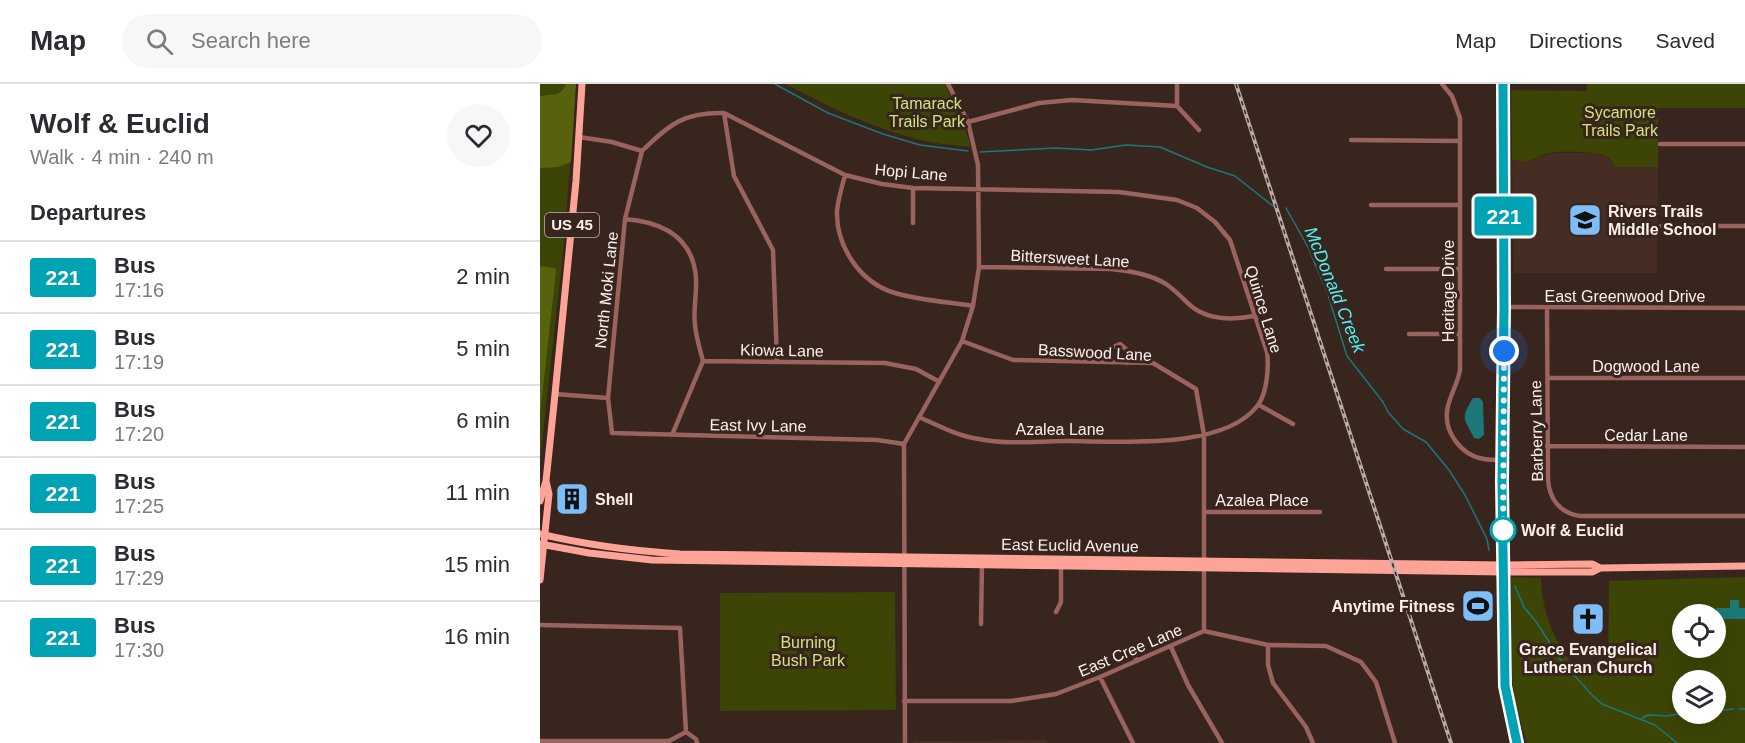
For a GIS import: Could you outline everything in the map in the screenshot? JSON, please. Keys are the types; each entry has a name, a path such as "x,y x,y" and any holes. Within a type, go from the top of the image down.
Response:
{"main road":[{"name":"US 45","path":"540,501 546,481 555,394 582,84"},
{"path":"1503,84 1505,686 1518,743"},
{"name":"US 45","path":"540,580 542,544 549,495 546,481"},
{"name":"East Euclid Avenue","path":"543,535 603,546 680,554 905,560"},
{"name":"East Euclid Avenue","path":"542,544 634,559 1204,563 1504,569 1592,564 1600,568 1745,566"}],"street":[{"path":"905,743 904,444 962,341 973,306 979,267 978,165 968,122 948,84"},
{"path":"1177,84 1177,106 1199,130"},
{"name":"Heritage Drive","path":"1446,85 1459,112 1460,141 1459,376 1447,410 1450,430 1459,446 1473,456 1503,460"},
{"path":"968,122 1039,103 1072,100 1177,106"},
{"path":"579,137 612,142 642,151 662,131 682,119 702,113 724,113 734,176 773,250 777,361"},
{"name":"Hopi Lane","path":"724,113 845,175 882,184 913,188 1119,192 1177,200 1197,208"},
{"path":"1351,140 1460,141"},
{"path":"1660,144 1745,144"},
{"name":"North Moki Lane","path":"612,433 608,398 625,219 642,151"},
{"path":"845,175 838,199 839,231 844,248 864,276 894,293 973,306"},
{"path":"913,188 913,223"},
{"path":"1371,205 1460,205"},
{"name":"Quince Lane","path":"1197,208 1215,222 1230,240 1266,352 1268,363 1259,405"},
{"path":"625,219 647,220 664,227 680,240 692,258 696,278 695,326 703,361 672,435"},
{"path":"1661,226 1745,226"},
{"name":"Bittersweet Lane","path":"979,267 1111,269 1131,272 1164,283 1203,314 1237,319 1254,316"},
{"path":"1386,269 1460,269"},
{"name":"East Greenwood Drive","path":"1504,308 1745,308"},
{"name":"Barberry Lane","path":"1547,308 1548,484 1550,495 1559,507 1574,515 1745,516"},
{"path":"1409,334 1460,334"},
{"name":"Basswood Lane","path":"962,341 1013,360 1153,363 1196,388 1204,435 1204,631"},
{"path":"1109,362 1111,348 1120,344 1127,350 1127,363"},
{"name":"Kiowa Lane","path":"703,361 885,363 916,369 938,381"},
{"name":"Dogwood Lane","path":"1548,378 1745,378"},
{"path":"555,394 608,398"},
{"path":"1204,435 1233,425 1259,405 1293,424"},
{"name":"Azalea Lane","path":"920,417 966,436 1003,441 1175,441 1204,435"},
{"name":"East Ivy Lane","path":"612,433 877,440 904,444"},
{"name":"Cedar Lane","path":"1547,446 1745,447"},
{"name":"Azalea Place","path":"1204,512 1320,512"},
{"path":"981,624 982,561"},
{"path":"1056,612 1061,602 1061,562"},
{"path":"540,625 680,628 686,732"},
{"name":"East Cree Lane","path":"904,701 1011,701 1056,694 1204,631 1268,645 1326,646 1360,662"},
{"path":"1268,645 1268,665 1273,683 1306,727 1313,743"},
{"path":"1171,647 1188,685 1222,743"},
{"path":"1131,648 1137,661"},
{"path":"1366,655 1360,662 1376,682 1395,743"},
{"path":"1100,677 1133,743"},
{"path":"540,741 669,741 686,732"},
{"path":"686,732 696,739 697,743"}],"shaded area":[{"name":"Rivers Trails Middle School","path":"1550,153 1597,153 1606,156 1615,167 1658,167 1657,273 1514,273 1512,159 1516,162 1532,160"},
{"path":"1047,740 1047,743 913,743 913,741"}],"green space":[{"path":"540,84 576,84 564,244 540,461"},
{"path":"566,84 576,84 571,162 558,167 540,168 540,96 559,93"},
{"name":"Tamarack Trails Park","path":"786,84 945,84 962,120 971,147 902,135 834,109"},
{"name":"Sycamore Trails Park","path":"1587,84 1745,84 1745,108 1658,108 1658,167 1615,167 1606,156 1587,152 1548,153 1521,162 1512,159 1511,90 1587,91"},
{"path":"540,266 555,268 556,271 540,415"},
{"path":"1511,577 1541,578 1550,625 1574,667 1608,667 1609,581 1745,577 1745,743 1527,743 1514,699"},
{"name":"Burning Bush Park","path":"895,592 896,710 720,711 720,593"}],"water":[{"path":"1473,398 1480,398 1483,402 1484,435 1479,439 1474,438 1465,418 1466,410"},
{"path":"1730,600 1739,600 1739,608 1745,608 1745,619 1726,619 1726,608 1730,608"}],"waterway":[{"name":"McDonald Creek","path":"775,84 828,113 883,134 920,145 968,151"},
{"name":"McDonald Creek","path":"980,152 1056,148 1091,150 1126,145 1160,147 1235,176 1273,206"},
{"name":"McDonald Creek","path":"1286,208 1308,247 1328,295 1347,356 1403,429 1426,442 1449,470 1465,495 1487,539 1489,550"},
{"name":"McDonald Creek","path":"1515,586 1524,607 1560,659 1591,694 1602,704 1655,725 1677,743"},
{"path":"1726,710 1733,709"},
{"path":"1740,709 1745,709"},
{"path":"1642,718 1648,715 1672,715"}],"railway":[{"path":"1236,84 1451,743"}],"bus line":[{"name":"221","path":"1503,84 1502,482 1505,686 1517,743"}],"place":[{"name":"Rivers Trails Middle School","path":"1585,220"},
{"name":"Shell","path":"572,499"},
{"name":"Wolf & Euclid","path":"1503,530"},
{"name":"Anytime Fitness","path":"1478,606"},
{"name":"Grace Evangelical Lutheran Church","path":"1588,619"}],"route":[{"path":"1503,530 1504,351"}]}
